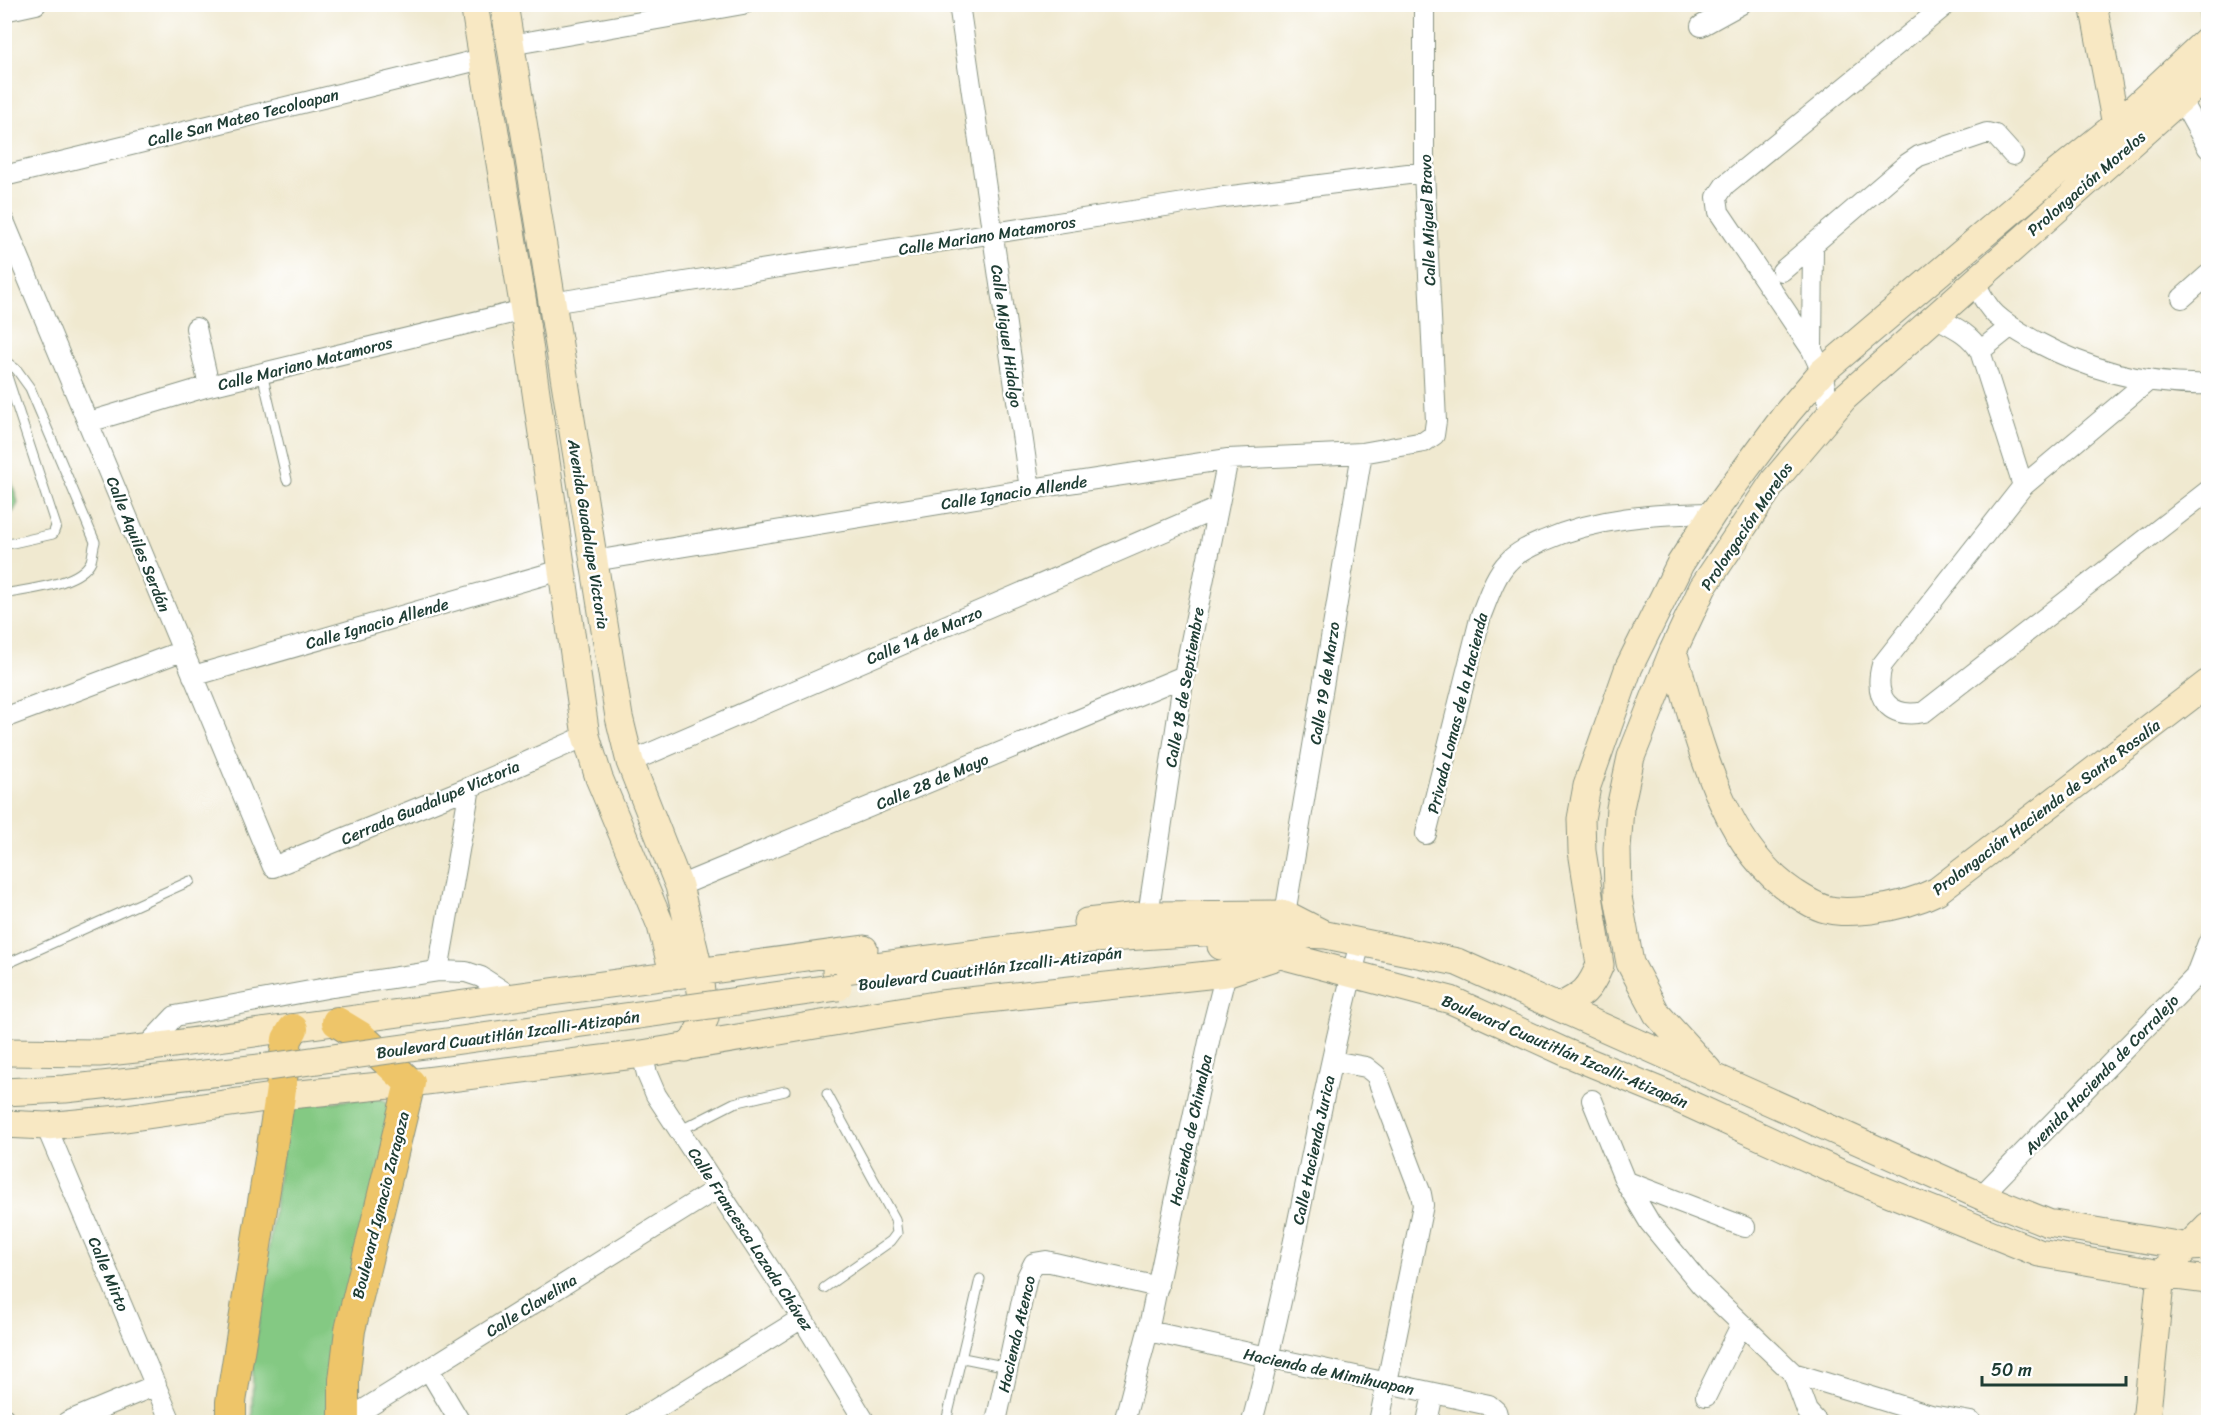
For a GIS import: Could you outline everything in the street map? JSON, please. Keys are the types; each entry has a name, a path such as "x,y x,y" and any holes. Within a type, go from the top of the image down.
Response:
{"main road":[{"name":"Avenida Guadalupe Victoria","path":"474,4 524,310 586,736 598,778 651,906 686,974 705,1018 694,1040 685,1048"},
{"name":"Avenida Guadalupe Victoria","path":"504,4 619,717 630,762 679,886 691,929 686,974"},
{"path":"2093,4 2116,125"},
{"name":"Prolongación Morelos","path":"1559,1007 1583,994 1593,982 1600,965 1582,851 1581,819 1587,786 1629,668 1680,564 1713,513 1787,413 1817,361 2116,125 2208,39"},
{"name":"Prolongación Morelos","path":"1716,1079 1657,1014 1630,963 1618,897 1617,849 1620,808 1631,757 1673,651 1703,587 1769,488 1830,412 1974,281 2208,75"},
{"name":"Prolongación Hacienda de Santa Rosalía","path":"1673,651 1702,748 1726,809 1745,845 1763,868 1785,886 1806,900 1829,910 1838,911 1857,912 1886,908 1915,902 1937,891 2208,683"},
{"path":"4,1052 99,1053 145,1048 808,956 1148,915 1285,914 1326,935"},
{"name":"Boulevard Cuautitlán Izcalli-Atizapán","path":"4,1074 64,1071 267,1051 566,1012 836,971 1078,940 1326,935 1457,962 1981,1196 2049,1223 2199,1247"},
{"name":"Boulevard Cuautitlán Izcalli-Atizapán","path":"4,1092 65,1089 268,1067 1080,954 1218,938 1451,1000 1567,1053 1674,1097 1838,1172 2039,1253 2208,1280"},
{"path":"4,1124 46,1126 119,1119 280,1096 410,1083 642,1054 941,1004 1226,973 1281,955"},
{"path":"337,1022 360,1036 410,1083"},
{"path":"231,1422 231,1402 287,1039 292,1029"},
{"name":"Boulevard Ignacio Zaragoza","path":"344,1422 344,1380 350,1330 410,1083"},
{"path":"2146,1422 2161,1274 2199,1247 2208,1226"}],"street":[{"path":"4,11 36,4"},
{"path":"510,45 743,4"},
{"name":"Calle Miguel Hidalgo","path":"959,4 1030,489"},
{"name":"Calle Miguel Bravo","path":"1424,4 1424,172 1436,421 1434,435"},
{"path":"1701,26 1741,4"},
{"path":"1817,361 1719,212 1717,197 1725,185 1947,4"},
{"name":"Calle San Mateo Tecoloapan","path":"4,176 482,58"},
{"path":"2181,99 2208,148"},
{"path":"1782,271 1906,164 1919,156 1987,134 1995,135 2013,155"},
{"name":"Calle Mariano Matamoros","path":"552,303 1216,198 1424,172"},
{"name":"Calle Aquiles Serdán","path":"4,221 273,867"},
{"path":"1813,245 1817,361 1830,412"},
{"path":"2182,298 2208,275"},
{"path":"1974,281 1989,307 2010,327 2062,356 2097,369 2149,380 2208,384"},
{"name":"Calle Mariano Matamoros","path":"89,422 209,386 524,310"},
{"path":"1935,317 1963,331 1980,351 2023,486"},
{"path":"1980,351 2010,327"},
{"path":"196,328 209,386"},
{"path":"2149,380 2023,486 1882,665 1880,675 1882,697 1887,705 1897,712 1911,715 1924,712 2208,491"},
{"name":"Calle Ignacio Allende","path":"594,561 1030,489 1228,459 1362,453 1424,442 1434,435"},
{"name":"Calle 19 de Marzo","path":"1285,914 1362,453"},
{"name":"Calle 18 de Septiembre","path":"1148,915 1184,676 1228,459"},
{"name":"Calle 14 de Marzo","path":"630,762 1218,508"},
{"name":"Privada Lomas de la Hacienda","path":"1426,834 1481,615 1490,591 1507,562 1529,547 1561,533 1606,521 1653,514 1713,513"},
{"name":"Calle Ignacio Allende","path":"193,676 561,570"},
{"path":"4,718 182,651"},
{"name":"Calle 28 de Mayo","path":"679,886 1184,676"},
{"name":"Cerrada Guadalupe Victoria","path":"273,867 470,787 586,736"},
{"path":"438,971 470,787"},
{"name":"Calle Hacienda Jurica","path":"1252,1422 1269,1358 1332,1061 1360,943"},
{"name":"Avenida Hacienda de Corralejo","path":"1981,1196 2195,977 2208,943"},
{"path":"145,1048 175,1016 323,988 438,971 466,972 481,977 512,997"},
{"name":"Hacienda de Chimalpa","path":"1124,1422 1158,1287 1211,1032 1226,973"},
{"name":"Calle Francesca Lozada Chávez","path":"642,1054 646,1074 656,1095 802,1317 865,1422"},
{"path":"1332,1061 1366,1067 1376,1075 1421,1194 1423,1206 1379,1422"},
{"path":"1592,1100 1625,1181 1650,1223 1701,1285 1793,1373 1931,1415 1971,1422"},
{"name":"Calle Mirto","path":"46,1126 171,1422"},
{"path":"1625,1181 1745,1227"},
{"name":"Calle Clavelina","path":"344,1422 718,1188"},
{"name":"Hacienda Atenco","path":"996,1422 1027,1277 1034,1263 1046,1261 1158,1287"},
{"path":"635,1422 802,1317"},
{"path":"1706,1396 1741,1325"},
{"name":"Hacienda de Mimihuapan","path":"1148,1330 1489,1405 1496,1412 1499,1422"},
{"path":"429,1370 460,1422"},
{"path":"1793,1373 1807,1411 1817,1422"},
{"path":"67,1422 156,1385"},
{"path":"1427,1422 1433,1394"},
{"path":"4,1418 6,1422"}],"lane":[{"path":"4,360 17,370 30,388 95,542 90,561 81,574 56,583 4,594"},
{"path":"4,367 56,526 53,534 4,545"},
{"path":"262,373 287,480"},
{"path":"4,603 16,591"},
{"path":"4,965 190,881"},
{"path":"681,1130 734,1102 785,1091"},
{"path":"824,1288 891,1241 897,1233 895,1219 827,1094"},
{"path":"946,1422 980,1279"},
{"path":"963,1358 1008,1367"}],"green space":[{"path":"2199,5 2208,5 2208,31 2205,35"},
{"path":"4,457 18,503 13,512 5,514"},
{"path":"376,1097 386,1101 391,1112 340,1422 252,1422 253,1360 288,1107"}]}
